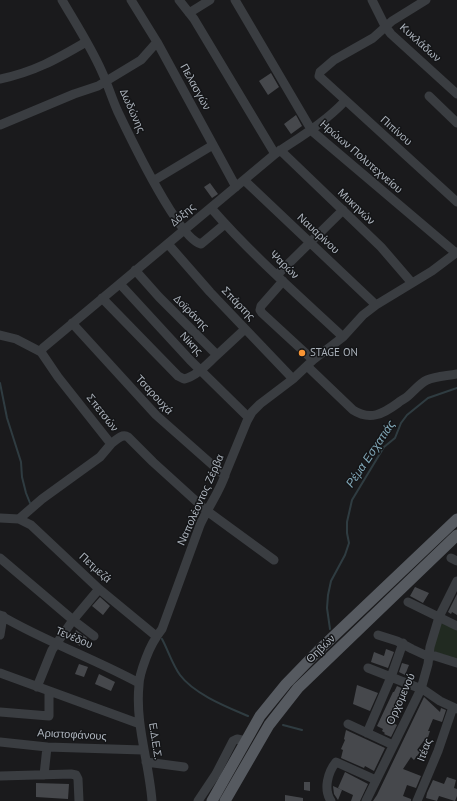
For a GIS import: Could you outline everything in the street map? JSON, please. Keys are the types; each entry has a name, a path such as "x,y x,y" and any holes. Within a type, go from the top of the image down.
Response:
{"main road":[{"name":"Θηβών","path":"212,801 260,716 294,675 457,519"},
{"name":"Θηβών","path":"225,801 269,725 298,688 457,535"}],"street":[{"name":"Δωδώνης","path":"62,0 106,81 118,111 153,180 183,230 194,241 201,244 225,224"},
{"name":"Πελασγών","path":"131,0 157,42 236,187"},
{"name":"Μυκηνών","path":"179,0 189,13 277,152 343,210 381,248 412,283"},
{"path":"189,13 210,0"},
{"name":"Ηρώων Πολυτεχνείου","path":"235,0 312,131 456,253"},
{"name":"Κυκλάδων","path":"372,0 385,26 391,34 457,94"},
{"path":"385,26 400,15 426,0"},
{"name":"Πιπίνου","path":"385,26 373,38 334,60 320,72 320,78 457,202"},
{"path":"0,79 42,67 86,42"},
{"path":"0,124 74,94 98,86 144,58 157,42"},
{"path":"429,96 457,123"},
{"name":"Δόξης","path":"41,352 43,348 72,323 277,152 303,134 312,131 330,117 345,101"},
{"path":"153,180 213,145"},
{"name":"Ναυαρίνου","path":"244,180 376,305"},
{"name":"Ψαρών","path":"211,208 225,224 280,278 343,336"},
{"path":"343,210 310,242 280,278 261,306 260,310 262,313 353,410 361,415 367,416 383,413 406,398 425,381 435,377 457,374"},
{"name":"Σπάρτης","path":"168,244 210,292 293,379"},
{"name":"Ναπολέοντος Ζέρβα","path":"139,683 144,664 156,636 162,629 206,511 225,481 225,476 248,417 260,404 293,379 343,336 363,315 376,305 432,271 456,253"},
{"name":"Δοϊράνης","path":"135,270 159,297 217,355"},
{"name":"Νίκης","path":"120,284 200,370 248,417"},
{"path":"102,298 178,376 184,379 189,378 200,370 245,329"},
{"name":"Τσαρουχά","path":"72,323 156,415 225,476"},
{"path":"0,335 16,339 41,352"},
{"name":"Σπετσών","path":"41,352 58,377 111,444 122,436 125,435 128,437 206,511 274,560"},
{"path":"0,518 19,519 42,499 100,457 111,444"},
{"name":"Πετμεζά","path":"19,519 31,525 99,589 156,636"},
{"path":"0,558 94,636"},
{"name":"Ορχομενού","path":"366,801 421,689 430,647 439,617 457,581"},
{"path":"37,687 48,657 73,620 99,589"},
{"path":"408,602 457,626"},
{"path":"0,635 1,615"},
{"name":"Τενέδου","path":"1,615 45,639 102,664 139,683"},
{"path":"378,634 403,643 416,652 457,663"},
{"path":"367,733 392,677 403,643"},
{"path":"368,668 421,689 455,708"},
{"path":"0,673 140,724"},
{"name":"Ε.Δ.Ε.Σ.","path":"139,683 140,724 152,801"},
{"path":"0,712 49,716 49,691"},
{"name":"Ιτέας","path":"417,799 455,708"},
{"path":"348,724 393,745"},
{"path":"198,801 216,774 232,741 237,739 246,741"},
{"name":"Αριστοφάνους","path":"0,742 47,747 143,750"},
{"path":"44,775 47,747"},
{"path":"146,762 184,767"},
{"path":"331,801 327,791 329,777 336,762 376,780"},
{"path":"0,776 76,775 78,779 78,801"},
{"path":"417,799 428,801"}],"shaded area":[{"path":"440,622 457,628 457,659 433,651"}],"building":[{"path":"271,73 279,87 268,95 259,81"},
{"path":"296,115 302,126 291,134 284,124"},
{"path":"210,183 218,194 212,198 204,187"},
{"path":"415,587 429,593 423,603 410,596"},
{"path":"457,594 457,615 452,612 451,614 448,612"},
{"path":"100,597 110,606 103,615 92,606"},
{"path":"76,630 87,638 84,645 81,644 80,646 75,643 76,640 69,637 74,634"},
{"path":"386,649 394,652 388,668 371,662 374,652 384,656"},
{"path":"402,663 409,665 405,675 399,672"},
{"path":"79,664 88,667 84,677 75,674"},
{"path":"99,674 115,682 111,691 95,684"},
{"path":"357,685 378,693 370,711 353,704"},
{"path":"397,686 408,691 400,713 399,712 393,723 397,725 391,737 384,734 385,733 382,731 383,729 377,726"},
{"path":"424,697 440,712 441,708 446,710 442,722 433,719 428,731 430,731 427,740 425,739 417,750 420,752 414,760 411,757 403,769 421,776 416,788 407,785 403,796 411,799 411,801 373,801 377,795"},
{"path":"346,730 385,748 374,771 365,766 364,768 341,758 343,750 341,749 345,740"},
{"path":"345,772 368,784 360,801 351,801 353,795 338,788"},
{"path":"447,777 456,780 454,788 457,789 457,796 455,801 439,796 437,801 426,798 433,780 444,784"},
{"path":"304,782 310,782 310,791 304,790"},
{"path":"36,783 69,784 68,799 36,797"},
{"path":"333,786 342,790 338,800 334,794"},
{"path":"285,795 303,798 303,801 285,801"}],"waterway":[{"path":"0,383 7,418 21,462 22,477 30,503"},
{"name":"Ρέμα Εσχατιάς","path":"330,629 327,608 328,595 331,581 345,555 349,543 347,522 352,500 384,447 395,438 401,423 407,415 428,398 457,388"},
{"path":"162,639 180,675 186,682 211,699 248,716"},
{"path":"283,725 302,730"}],"place":[{"name":"STAGE ON","path":"302,353"}]}
